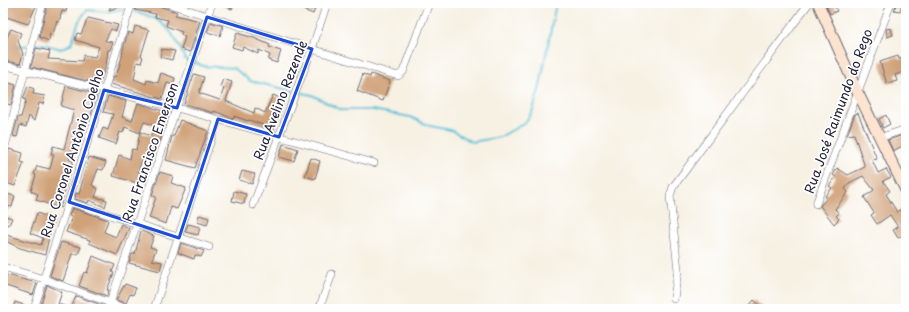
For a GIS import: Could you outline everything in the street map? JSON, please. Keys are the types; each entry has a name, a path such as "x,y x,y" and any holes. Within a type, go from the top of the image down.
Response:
{"main road":[{"path":"818,3 857,91 906,192"}],"street":[{"path":"3,154 43,3"},
{"name":"Rua Coronel Antônio Coelho","path":"34,309 132,3"},
{"path":"166,3 394,76 400,76 403,72 429,3"},
{"name":"Rua Francisco Emerson","path":"110,306 139,224 212,3"},
{"name":"Rua Avelino Rezende","path":"254,205 312,50 327,3"},
{"path":"674,299 678,270 670,196 673,187 809,3"},
{"name":"Rua José Raimundo do Rego","path":"816,204 891,3"},
{"path":"3,65 177,108 374,163"},
{"path":"154,309 218,119"},
{"path":"879,138 906,129"},
{"path":"69,202 209,247"},
{"path":"3,267 44,279 110,306 127,309"},
{"path":"319,309 332,274"}],"highlighted area":[{"path":"207,17 312,49 279,137 218,119 179,238 69,202 104,90 177,108"}],"building":[{"path":"6,3 27,3 36,6 28,24 3,16"},
{"path":"48,3 68,3 66,12 62,11 59,22 57,21 53,34 50,33 49,41 39,37"},
{"path":"112,3 127,3 126,5 109,10"},
{"path":"137,3 148,3 162,7 177,12 175,15 200,21 190,52 181,49 185,37 181,35 182,32 166,26 168,20 155,17 156,14 135,10"},
{"path":"217,3 234,3 232,9"},
{"path":"286,3 317,3 313,14"},
{"path":"825,3 833,3 837,11 830,14"},
{"path":"897,3 902,5 900,11 894,10"},
{"path":"88,18 118,25 116,31 111,29 105,41 113,42 110,50 108,50 106,66 99,84 31,67 36,48 50,51 48,59 82,61 84,55 95,57 99,47 75,40 77,33 81,34"},
{"path":"211,22 223,26 220,36 207,32"},
{"path":"135,26 149,30 141,56 143,57 141,63 137,62 134,79 146,84 147,80 158,83 161,73 175,78 173,85 167,83 162,99 111,84 114,76 116,76 128,32 133,34"},
{"path":"891,28 893,35 887,37 886,29"},
{"path":"11,29 21,33 18,41 23,54 20,64 3,60 3,45"},
{"path":"237,33 254,38 270,45 269,47 281,51 277,63 268,60 270,55 259,50 258,54 243,47 242,50 232,47"},
{"path":"162,49 175,51 172,60 160,57"},
{"path":"898,56 899,59 906,57 906,71 895,75 897,81 887,84 880,62"},
{"path":"194,74 204,77 199,93 220,100 224,88 220,87 223,79 232,82 226,101 254,113 255,108 265,113 273,95 285,100 274,129 249,120 248,121 234,116 234,119 214,111 213,113 184,104"},
{"path":"363,74 370,77 371,74 390,81 383,101 357,91"},
{"path":"3,81 16,85 11,105 3,103"},
{"path":"28,86 34,89 33,94 45,96 43,104 39,103 34,121 29,116 26,127 20,125 17,137 13,136 18,117 21,117 26,100 23,99"},
{"path":"66,86 97,94 88,125 84,124 77,151 72,149 69,160 73,161 60,208 36,200 38,194 31,191 37,166 50,169 54,154 51,154 53,146 64,149 74,110 61,106"},
{"path":"108,96 126,101 122,117 132,121 138,103 169,113 159,145 156,144 147,163 141,162 138,172 143,174 142,179 138,178 137,183 113,176 119,155 130,159 132,149 136,150 140,133 125,127 123,133 120,132 116,144 99,138 103,128 108,130 113,114 103,112","holes":["144,122 154,125 151,136 140,132"]},
{"path":"858,113 877,159 872,160 878,173 886,169 891,177 883,181 890,191 886,194 897,212 902,209 906,214 906,218 903,220 906,226 906,233 898,238 893,230 898,227 890,215 877,224 871,215 874,213 864,197 874,190 863,176 849,183 845,189 848,192 835,209 839,213 836,216 839,219 834,224 820,206 827,198 825,196 832,188 829,186 836,177 833,175 837,168 848,175 865,167 854,134 847,135 855,114"},
{"path":"886,115 890,124 883,128 879,119"},
{"path":"180,120 208,131 195,168 166,160 172,136 174,136"},
{"path":"906,134 906,144 893,151 888,140"},
{"path":"283,144 298,149 294,161 279,157"},
{"path":"9,149 23,153 21,162 24,163 15,186 3,182 3,171"},
{"path":"89,157 106,162 103,170 98,169 92,185 98,189 95,197 107,200 105,207 89,200 88,203 75,199 76,193 79,194"},
{"path":"311,158 320,161 315,179 305,176"},
{"path":"242,171 255,174 252,184 239,180"},
{"path":"160,172 173,176 171,183 186,188 177,209 171,207 166,224 149,218 156,197 152,195"},
{"path":"234,191 246,194 244,204 232,201"},
{"path":"3,193 15,196 12,207 8,206 5,216 12,218 9,225 3,223"},
{"path":"72,208 108,220 104,232 116,237 121,224 129,228 117,255 89,243 90,240 66,232 72,217 69,216"},
{"path":"37,213 54,219 45,255 20,248 3,240 3,234 41,245 43,238 30,233"},
{"path":"199,215 209,218 207,225 197,222"},
{"path":"188,224 200,227 198,235 185,232"},
{"path":"141,231 154,236 150,247 156,249 152,260 162,262 160,271 129,263 132,254 135,254"},
{"path":"61,242 81,247 78,254 72,254 63,281 50,276"},
{"path":"181,243 204,251 201,257 195,255 194,259 178,253"},
{"path":"93,256 115,265 112,272 114,273 107,290 109,290 107,296 79,286 84,272 87,273"},
{"path":"3,274 37,283 33,295 3,285"},
{"path":"125,284 136,288 133,295 130,294 126,303 116,300"},
{"path":"47,285 62,292 58,304 71,308 76,296 104,306 103,309 40,308"},
{"path":"754,300 764,309 746,309"},
{"path":"15,302 30,307 29,309 13,309"}],"waterway":[{"path":"298,92 312,95 341,110 373,110 410,117 430,126 451,130 472,142 500,137 525,123 533,110 540,86 556,3"},
{"path":"17,44 23,46 44,44 61,49 71,44 79,21 87,10 107,12 123,9"},
{"path":"135,12 145,14 161,22 177,41 185,59 190,61"},
{"path":"194,62 203,66 234,68 250,81 293,91"}]}
